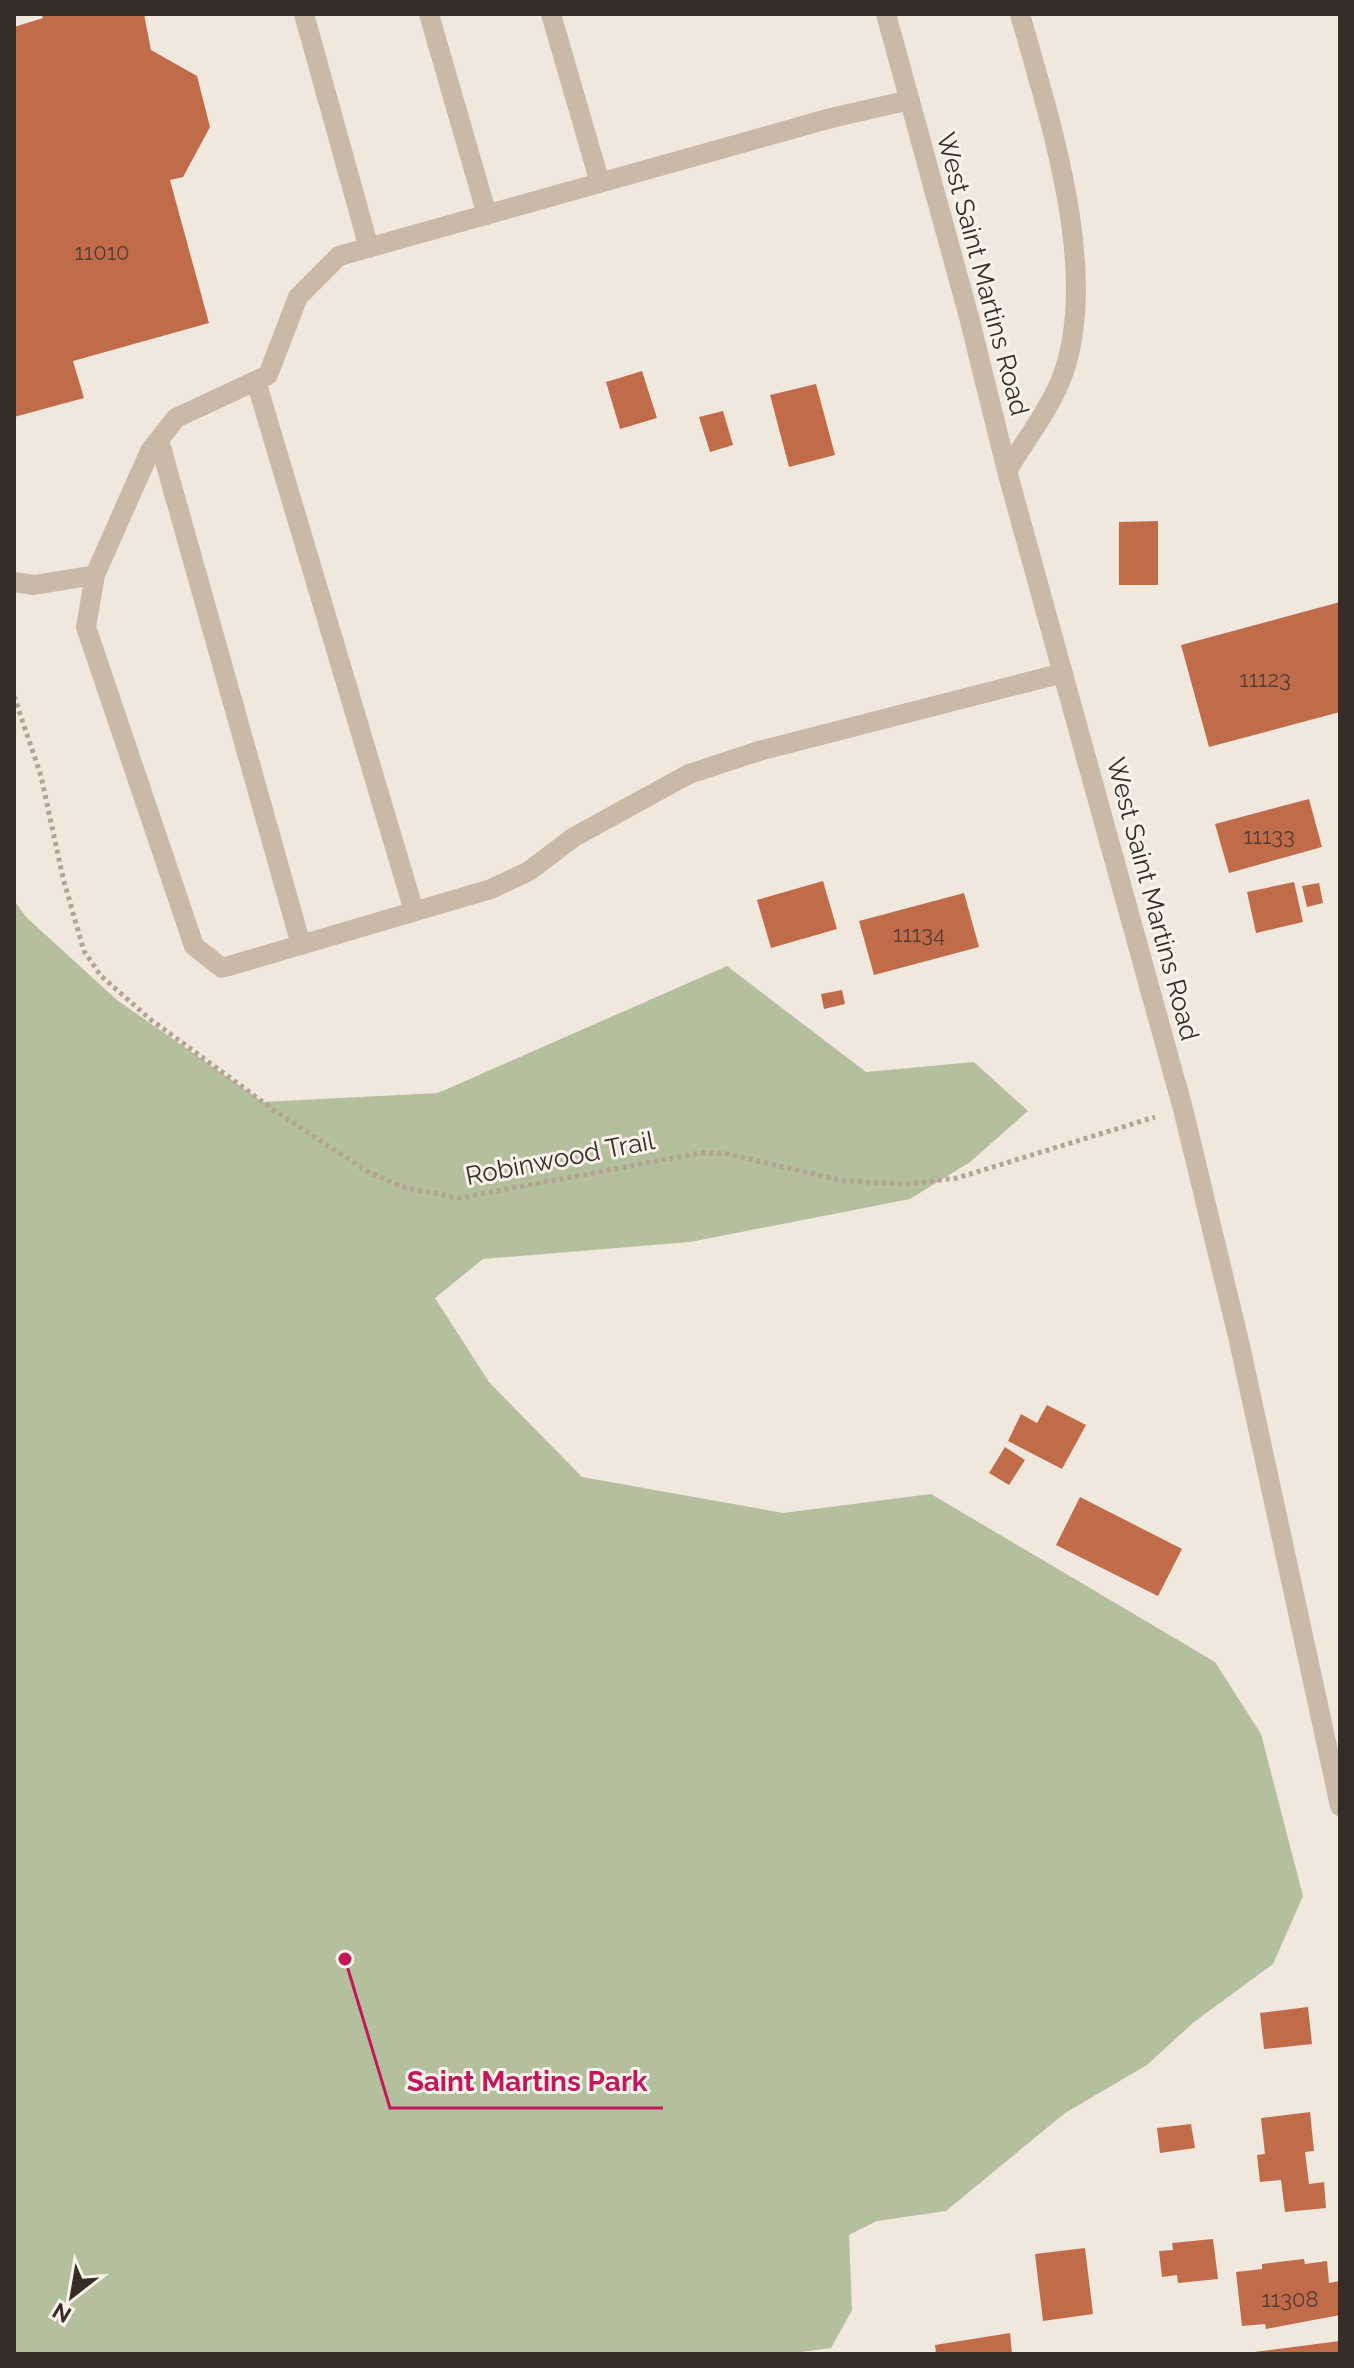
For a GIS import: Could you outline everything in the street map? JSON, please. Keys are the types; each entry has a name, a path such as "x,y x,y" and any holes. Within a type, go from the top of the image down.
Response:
{"street":[{"path":"304,14 369,248"},
{"path":"429,14 487,215"},
{"path":"551,14 600,183"},
{"name":"West Saint Martins Road","path":"886,14 969,317 1007,471 1183,1109 1239,1341 1340,1806"},
{"path":"1007,471 1060,382 1078,308 1063,167 1020,14"},
{"path":"910,100 339,256 298,297 268,375 176,418 150,451 95,575 86,627 194,946 222,968 491,889 529,871 574,837 689,774 759,751 1063,673"},
{"path":"256,381 414,911"},
{"path":"159,440 301,945"},
{"path":"14,582 34,585 95,575"}],"path":[{"name":"Robinwood Trail","path":"14,696 41,776 63,878 84,951 101,976 150,1019 278,1113 367,1171 402,1187 459,1198 700,1153 740,1156 844,1181 906,1184 957,1178 1183,1109"}],"green space":[{"path":"14,900 26,917 117,1000 263,1102 438,1093 727,966 866,1072 974,1062 1028,1111 970,1162 910,1199 690,1242 483,1259 435,1298 489,1382 582,1477 783,1513 931,1494 1215,1662 1261,1734 1303,1896 1273,1964 1194,2022 1147,2065 1065,2113 946,2211 877,2221 849,2235 852,2310 831,2348 787,2354 14,2354"}],"building":[{"path":"41,14 144,14 151,50 197,76 210,127 183,177 170,180 209,323 73,361 84,398 14,417 14,27 43,18"},
{"path":"642,371 657,418 620,429 606,382"},
{"path":"816,384 835,455 789,467 770,395"},
{"path":"723,411 733,445 710,452 699,417"},
{"path":"1158,521 1158,585 1119,585 1119,522"},
{"path":"1340,602 1340,712 1209,747 1181,645"},
{"path":"1309,799 1322,847 1229,873 1215,824"},
{"path":"823,881 837,929 771,948 757,900"},
{"path":"1294,882 1303,922 1256,933 1247,892"},
{"path":"1319,883 1323,903 1307,907 1302,886"},
{"path":"964,893 979,947 874,975 859,921"},
{"path":"842,990 845,1004 824,1009 821,994"},
{"path":"1047,1405 1086,1425 1062,1469 1008,1441 1021,1414 1037,1423"},
{"path":"1005,1447 1025,1460 1009,1485 989,1473"},
{"path":"1080,1497 1182,1549 1158,1596 1056,1545"},
{"path":"1308,2007 1312,2044 1264,2049 1260,2013"},
{"path":"1310,2112 1314,2151 1305,2152 1309,2184 1324,2182 1326,2208 1285,2212 1281,2180 1260,2182 1257,2155 1265,2154 1261,2118"},
{"path":"1191,2124 1195,2148 1160,2153 1157,2128"},
{"path":"1213,2239 1218,2279 1178,2283 1177,2275 1162,2277 1159,2251 1173,2250 1172,2243"},
{"path":"1085,2248 1093,2314 1043,2321 1035,2254"},
{"path":"1304,2259 1305,2264 1327,2261 1329,2283 1340,2281 1340,2315 1266,2329 1265,2324 1242,2326 1236,2272 1262,2269 1262,2264"},
{"path":"1010,2333 1012,2354 936,2354 935,2345"},
{"path":"1340,2341 1340,2354 1254,2354 1254,2352"}],"place":[{"name":"Saint Martins Park","path":"345,1959"}]}
